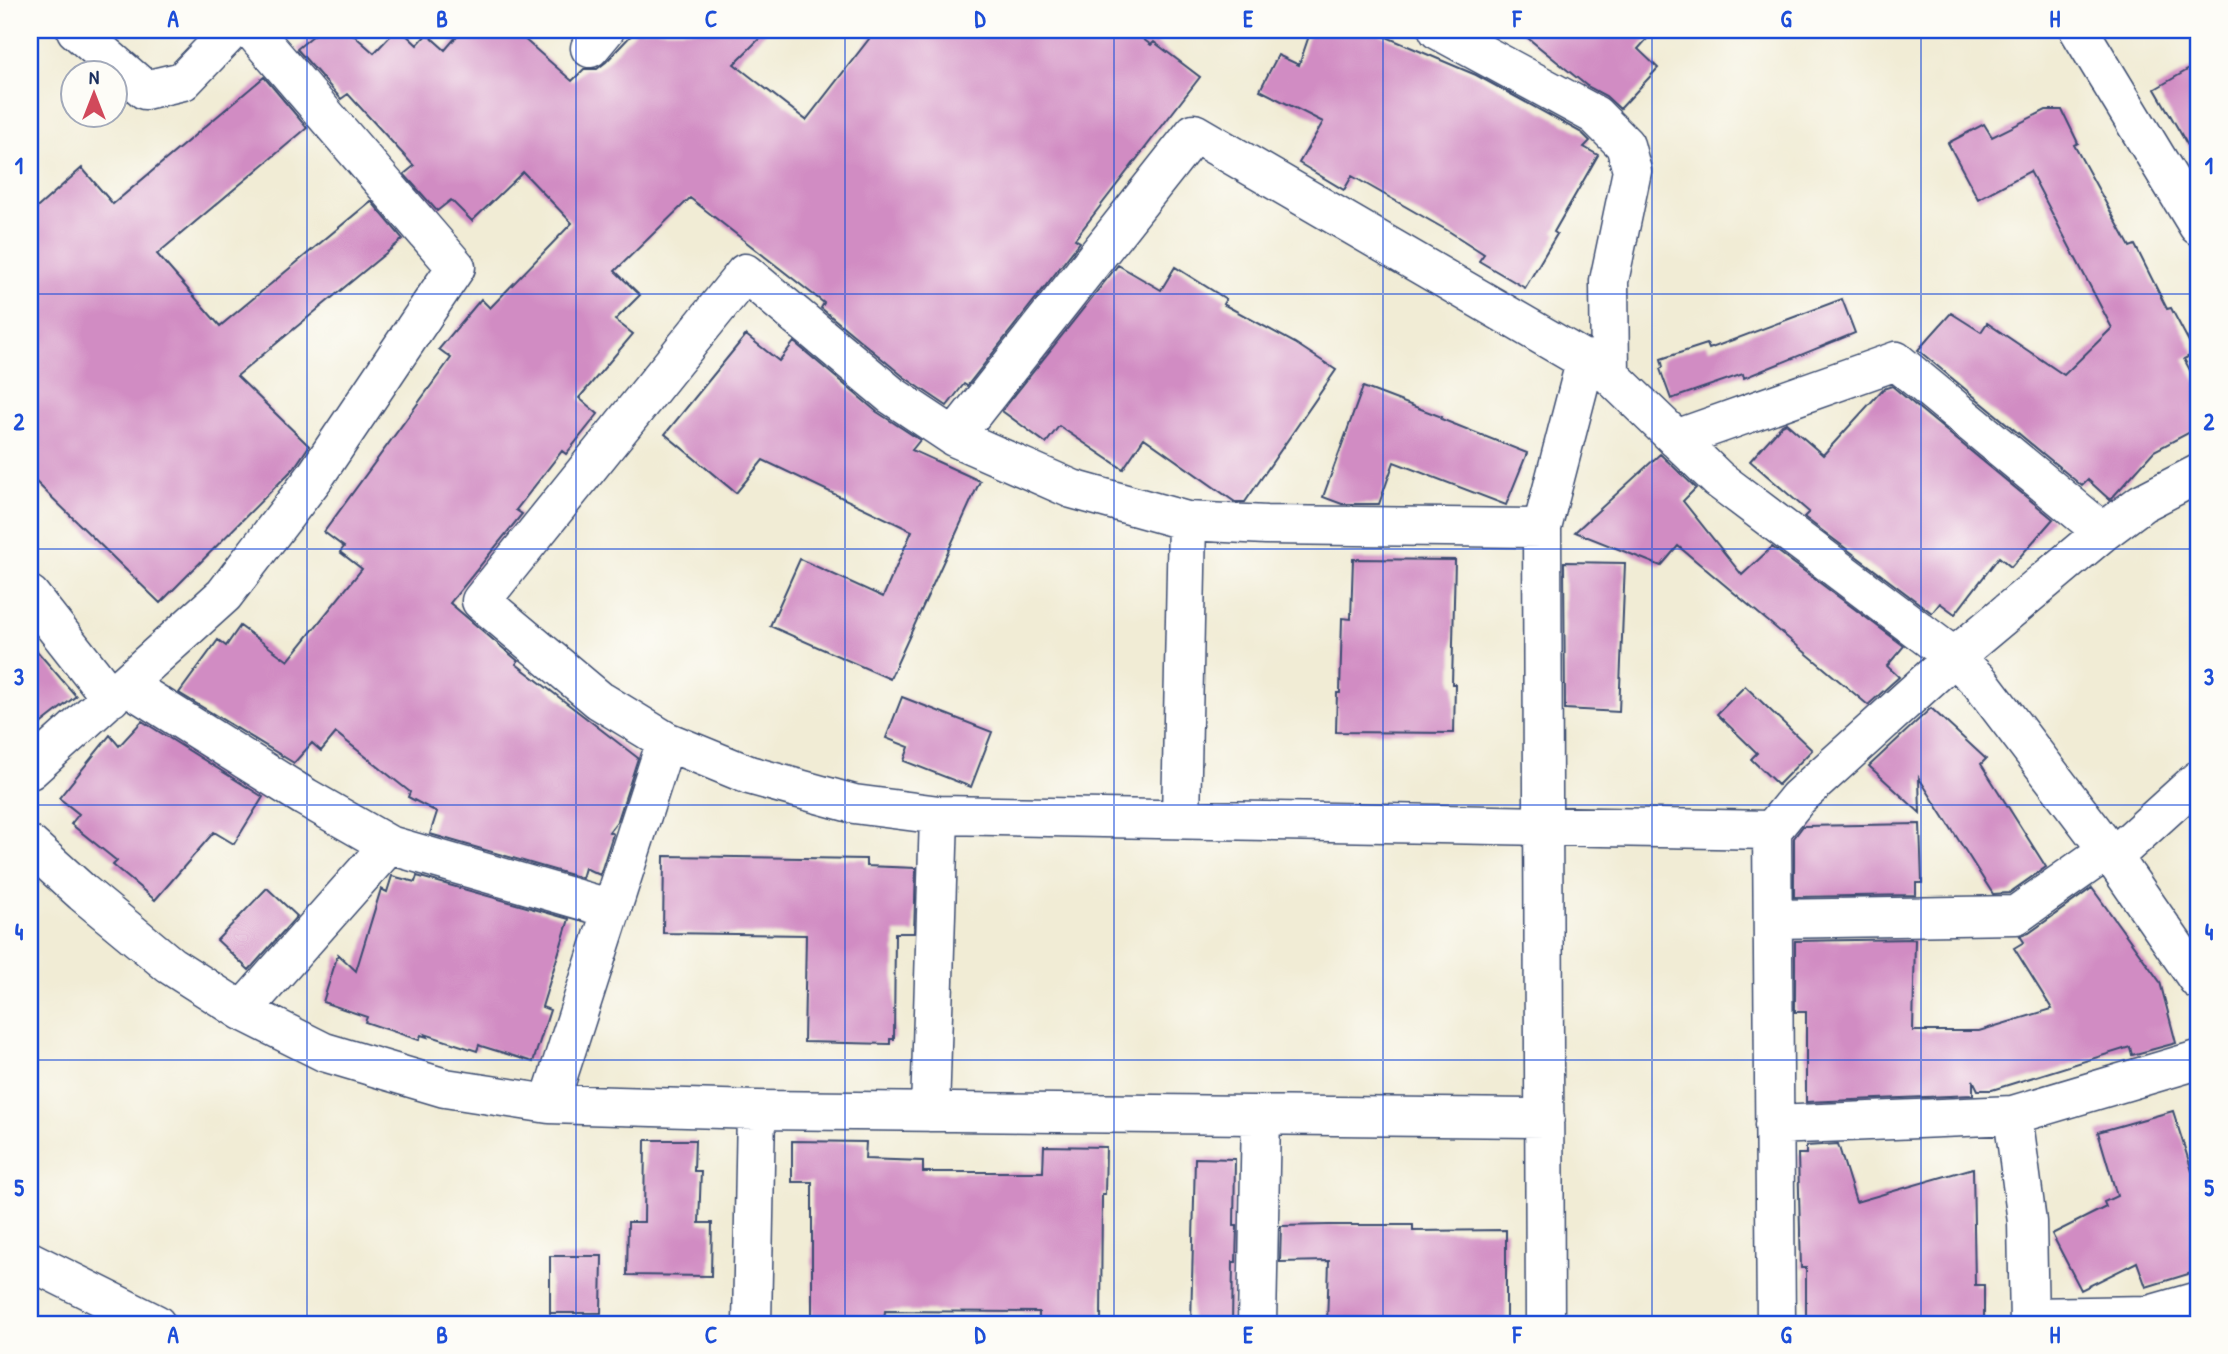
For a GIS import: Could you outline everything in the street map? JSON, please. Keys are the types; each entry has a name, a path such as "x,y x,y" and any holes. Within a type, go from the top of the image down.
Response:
{"street":[{"path":"76,30 145,90 183,81 232,30"},
{"path":"30,770 224,594 314,478 456,267 252,30"},
{"path":"2078,30 2198,226"},
{"path":"1450,32 1595,115 1625,145 1632,171 1609,281 1598,367 1542,528 1545,1324"},
{"path":"954,437 1194,133 1598,367 1718,479 1954,657 1980,682 2110,853 2198,981"},
{"path":"1542,528 1266,525 1187,521 1072,489 954,437 891,394 745,273 481,601 599,701 666,741 749,775 854,804 939,815 1772,830"},
{"path":"1676,439 1896,361 2103,531"},
{"path":"1776,1324 1772,830 1798,798 1954,657 2103,531 2142,503 2198,474"},
{"path":"1181,819 1187,521"},
{"path":"30,594 119,691 389,845 612,909"},
{"path":"549,1104 666,741"},
{"path":"1773,919 2016,915 2110,853 2198,780"},
{"path":"930,1112 939,815"},
{"path":"30,845 170,965 242,1011 324,1052 445,1088 549,1104 756,1110 1545,1118"},
{"path":"242,1011 389,845"},
{"path":"1774,1125 2013,1115 2198,1060"},
{"path":"752,1324 756,1110"},
{"path":"1257,1324 1261,1115"},
{"path":"2013,1115 2027,1222 2029,1321 2149,1315 2198,1301"},
{"path":"30,1261 156,1324"}],"building":[{"path":"320,30 348,30 374,53 396,30 401,30 417,45 427,34 445,50 462,30 514,30 572,81 584,69 597,69 606,62 636,30 768,30 734,64 806,120 876,30 1131,30 1151,45 1154,42 1200,77 1075,239 1080,242 967,386 964,384 947,406 904,377 821,308 824,303 690,198 615,271 640,295 615,320 633,334 579,398 598,414 566,454 562,451 516,510 522,514 450,603 518,661 516,664 638,758 618,820 609,832 613,834 600,875 585,868 582,878 430,834 437,812 408,797 410,792 336,733 321,751 312,743 294,763 179,693 218,640 226,646 240,626 288,661 362,569 340,552 344,547 324,532 451,358 439,349 481,299 490,308 572,223 523,172 472,221 451,200 437,211 404,174 414,166 348,94 341,99 297,49"},
{"path":"1311,30 1370,30 1476,75 1582,133 1590,141 1584,147 1598,155 1525,288 1479,261 1484,254 1352,176 1344,190 1299,163 1323,122 1260,90 1278,55 1299,65"},
{"path":"1518,30 1655,30 1638,49 1658,68 1620,109"},
{"path":"2198,64 2198,163 2155,89"},
{"path":"264,77 307,128 157,254 220,326 371,201 403,239 237,376 309,446 294,468 160,603 30,476 30,214 82,168 113,204"},
{"path":"2046,110 2062,110 2078,143 2074,145 2130,247 2135,245 2167,309 2171,308 2195,353 2184,359 2198,385 2198,428 2154,451 2110,500 2088,480 2082,486 1918,350 1951,313 1981,332 1987,323 2064,375 2112,328 2030,171 1978,199 1948,143 1984,124 1992,137"},
{"path":"1118,265 1161,290 1175,267 1226,299 1223,304 1295,343 1336,370 1245,502 1235,502 1144,438 1123,469 1059,426 1046,443 1002,411"},
{"path":"1842,299 1855,333 1744,378 1743,374 1671,399 1660,369 1663,367 1661,359 1707,344 1709,349"},
{"path":"746,335 779,361 794,342 877,412 920,440 912,450 980,481 890,679 770,626 800,559 883,597 912,531 763,460 736,493 665,434"},
{"path":"1892,386 2053,519 2011,567 1999,557 1955,614 1940,603 1932,613 1804,517 1809,512 1750,461 1786,423 1823,455 1883,389"},
{"path":"1363,387 1527,453 1506,505 1394,462 1379,504 1342,504 1323,497"},
{"path":"1660,454 1696,488 1683,501 1742,575 1772,547 1904,646 1887,666 1899,677 1868,705 1678,546 1661,566 1575,532"},
{"path":"1353,559 1455,560 1452,684 1455,684 1454,733 1336,732 1342,618 1351,619"},
{"path":"1564,562 1625,563 1619,712 1565,709"},
{"path":"30,643 76,696 30,732"},
{"path":"1745,686 1812,750 1778,785 1751,759 1757,753 1717,714"},
{"path":"902,697 992,732 971,787 904,761 909,747 886,738"},
{"path":"1931,708 1986,759 1981,764 2046,867 2009,893 1993,894 1919,778 1920,813 1869,766"},
{"path":"142,721 263,797 234,844 214,832 155,900 113,865 117,861 71,824 79,814 59,798 110,735 119,746"},
{"path":"1920,824 1922,883 1916,883 1916,895 1794,897 1794,838 1803,826"},
{"path":"664,856 866,859 866,866 916,868 914,933 895,933 894,1039 890,1039 890,1044 804,1042 806,935 663,933"},
{"path":"392,876 415,882 417,876 569,919 542,1007 550,1010 533,1062 479,1045 477,1051 425,1034 427,1037 421,1035 419,1040 365,1022 367,1017 323,1002 338,954 356,971 381,889 387,892"},
{"path":"267,888 297,916 249,970 217,940"},
{"path":"2092,888 2160,982 2176,1043 2132,1055 2130,1047 1992,1090 1978,1090 1973,1080 1973,1095 1806,1102 1806,1012 1795,1012 1795,941 1915,939 1913,1031 1979,1031 2052,1009 2014,948 2024,942 2020,936 2029,933"},
{"path":"2173,1111 2192,1171 2198,1169 2198,1271 2146,1287 2137,1262 2081,1290 2052,1234 2106,1207 2104,1202 2117,1196 2098,1132"},
{"path":"645,1140 695,1140 694,1171 701,1171 699,1223 712,1223 711,1276 627,1275 628,1222 644,1222"},
{"path":"792,1141 866,1142 865,1159 923,1161 923,1172 1043,1172 1044,1146 1106,1147 1105,1194 1102,1194 1101,1324 1039,1324 1039,1312 885,1311 884,1320 812,1318 812,1182 792,1182"},
{"path":"1838,1144 1856,1202 1973,1168 1975,1285 1984,1285 1984,1324 1806,1324 1806,1268 1801,1268 1798,1154 1806,1154 1806,1146"},
{"path":"1195,1158 1235,1159 1234,1226 1237,1226 1236,1262 1233,1262 1232,1324 1191,1324"},
{"path":"1413,1225 1413,1231 1506,1230 1506,1324 1327,1324 1329,1261 1280,1262 1281,1226"},
{"path":"550,1256 602,1256 601,1313 550,1313"}]}
